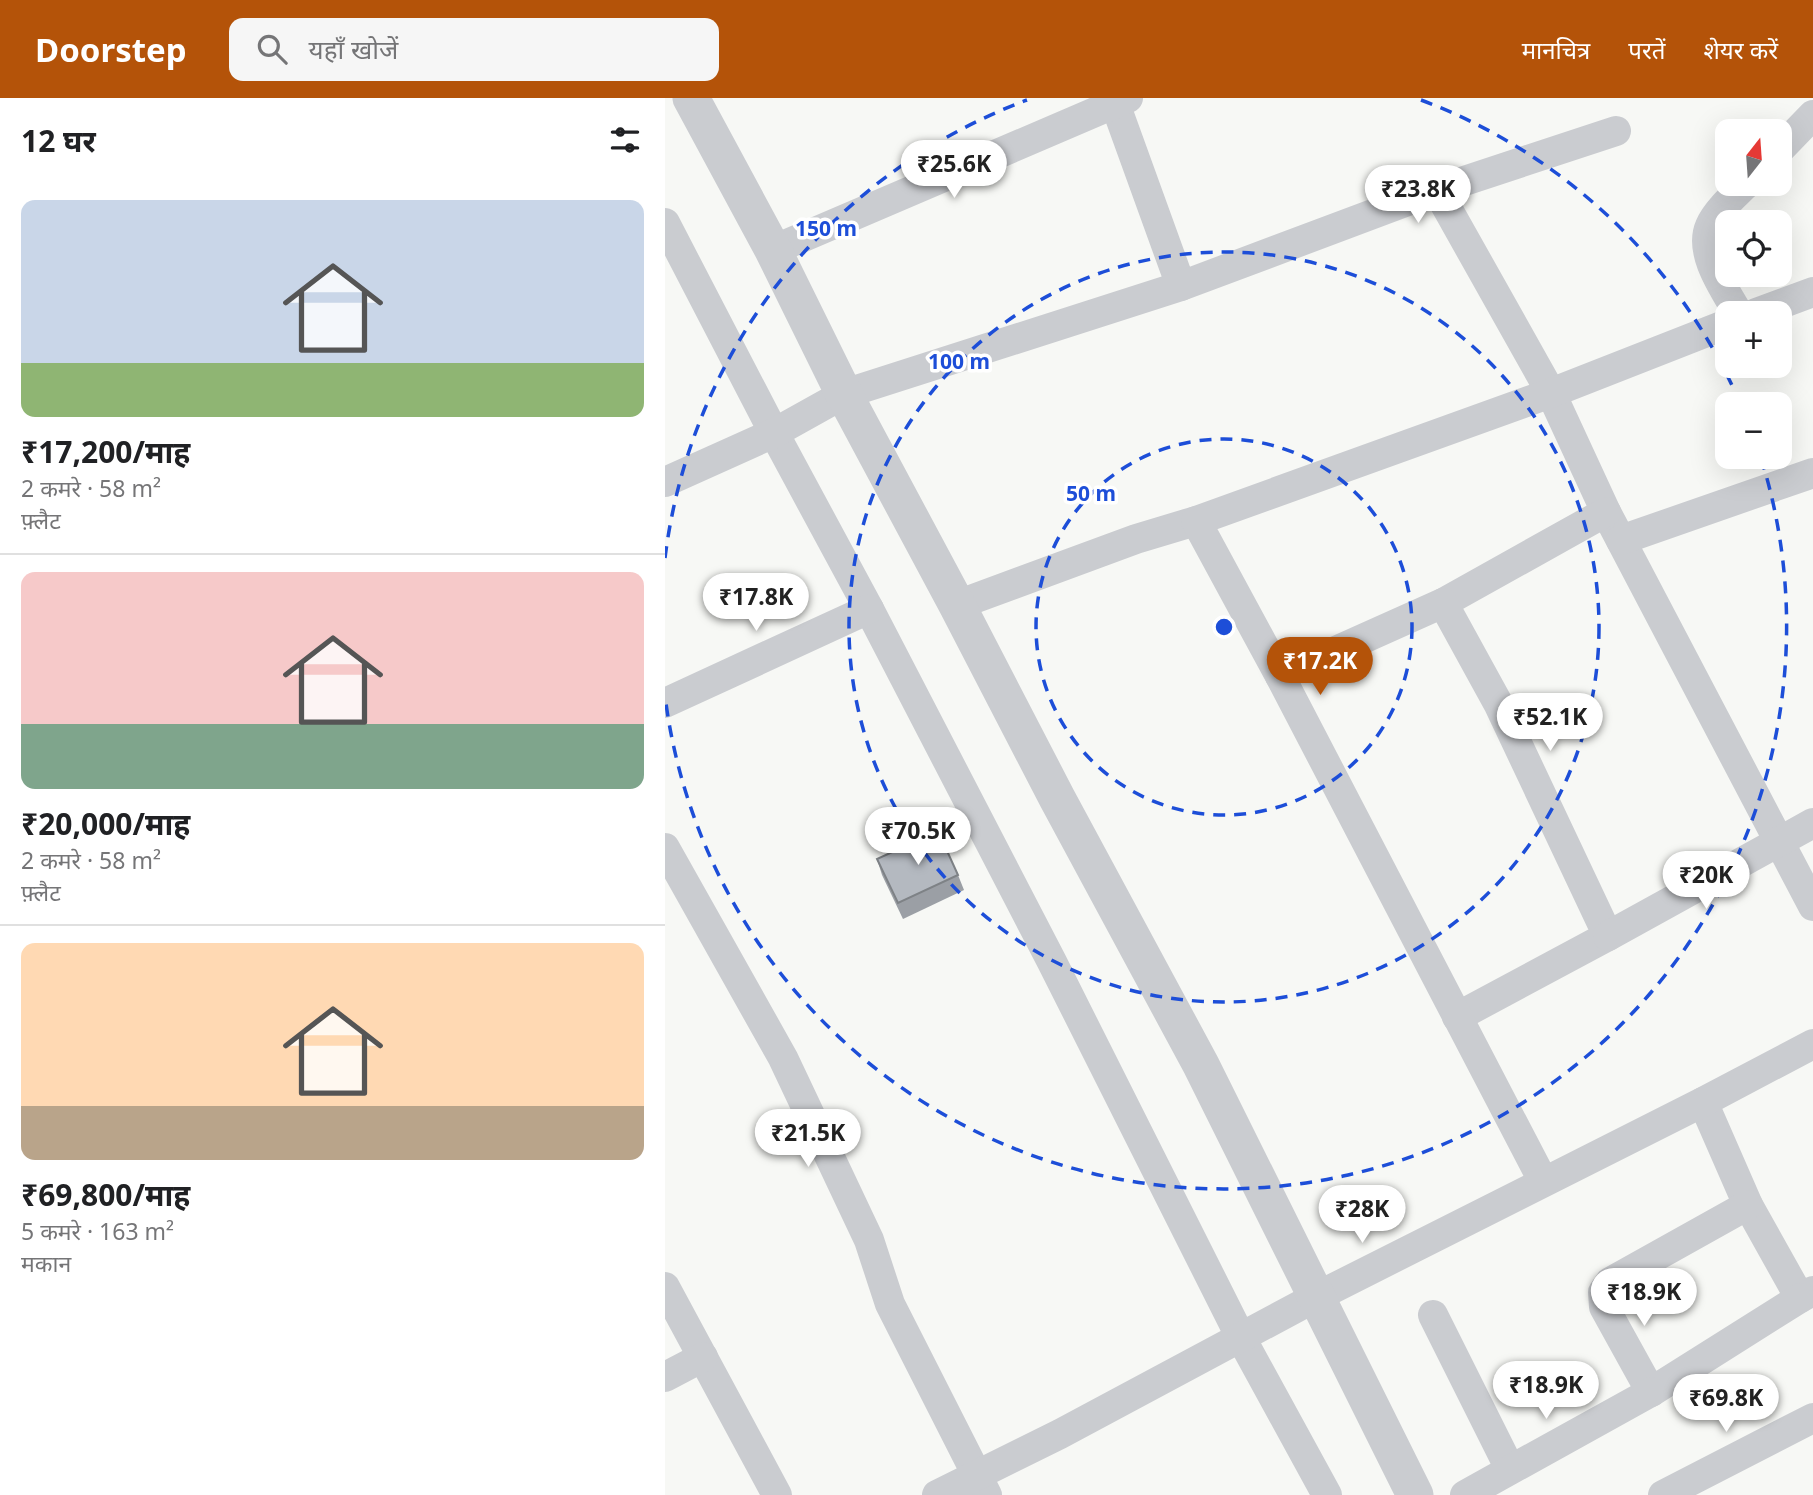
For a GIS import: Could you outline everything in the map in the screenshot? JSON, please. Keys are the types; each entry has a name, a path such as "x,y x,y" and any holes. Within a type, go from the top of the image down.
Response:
{"street":[{"path":"691,98 773,250 844,394 1063,810 1201,1065 1415,1495"},
{"path":"773,250 1118,100 1181,286"},
{"path":"1792,136 1813,114"},
{"path":"665,482 774,433 844,394 1181,286 1437,190 1616,131"},
{"path":"1437,190 1551,393 1606,512 1813,906"},
{"path":"1732,301 1708,256 1707,238 1710,226 1719,212 1734,196"},
{"path":"665,223 1052,962 1240,1336 1327,1495"},
{"path":"1789,301 1813,292"},
{"path":"957,605 1551,393 1715,329"},
{"path":"1621,540 1809,484"},
{"path":"1280,676 1443,603 1606,512"},
{"path":"1196,521 1280,676 1543,1181"},
{"path":"1443,603 1499,705 1608,936"},
{"path":"665,704 869,609"},
{"path":"1457,1017 1813,823"},
{"path":"665,848 783,1058 869,1240 890,1304 981,1485"},
{"path":"937,1495 981,1485 1060,1434 1240,1336 1813,1044"},
{"path":"1465,1495 1651,1392 1806,1294 1748,1205 1703,1102"},
{"path":"1651,1392 1604,1307 1603,1293 1610,1282 1748,1205"},
{"path":"665,1287 777,1495"},
{"path":"1433,1315 1510,1469"},
{"path":"665,1377 703,1357"},
{"path":"1663,1495 1813,1418"}],"building":[{"path":"938,831 958,875 898,903 877,859"}]}
